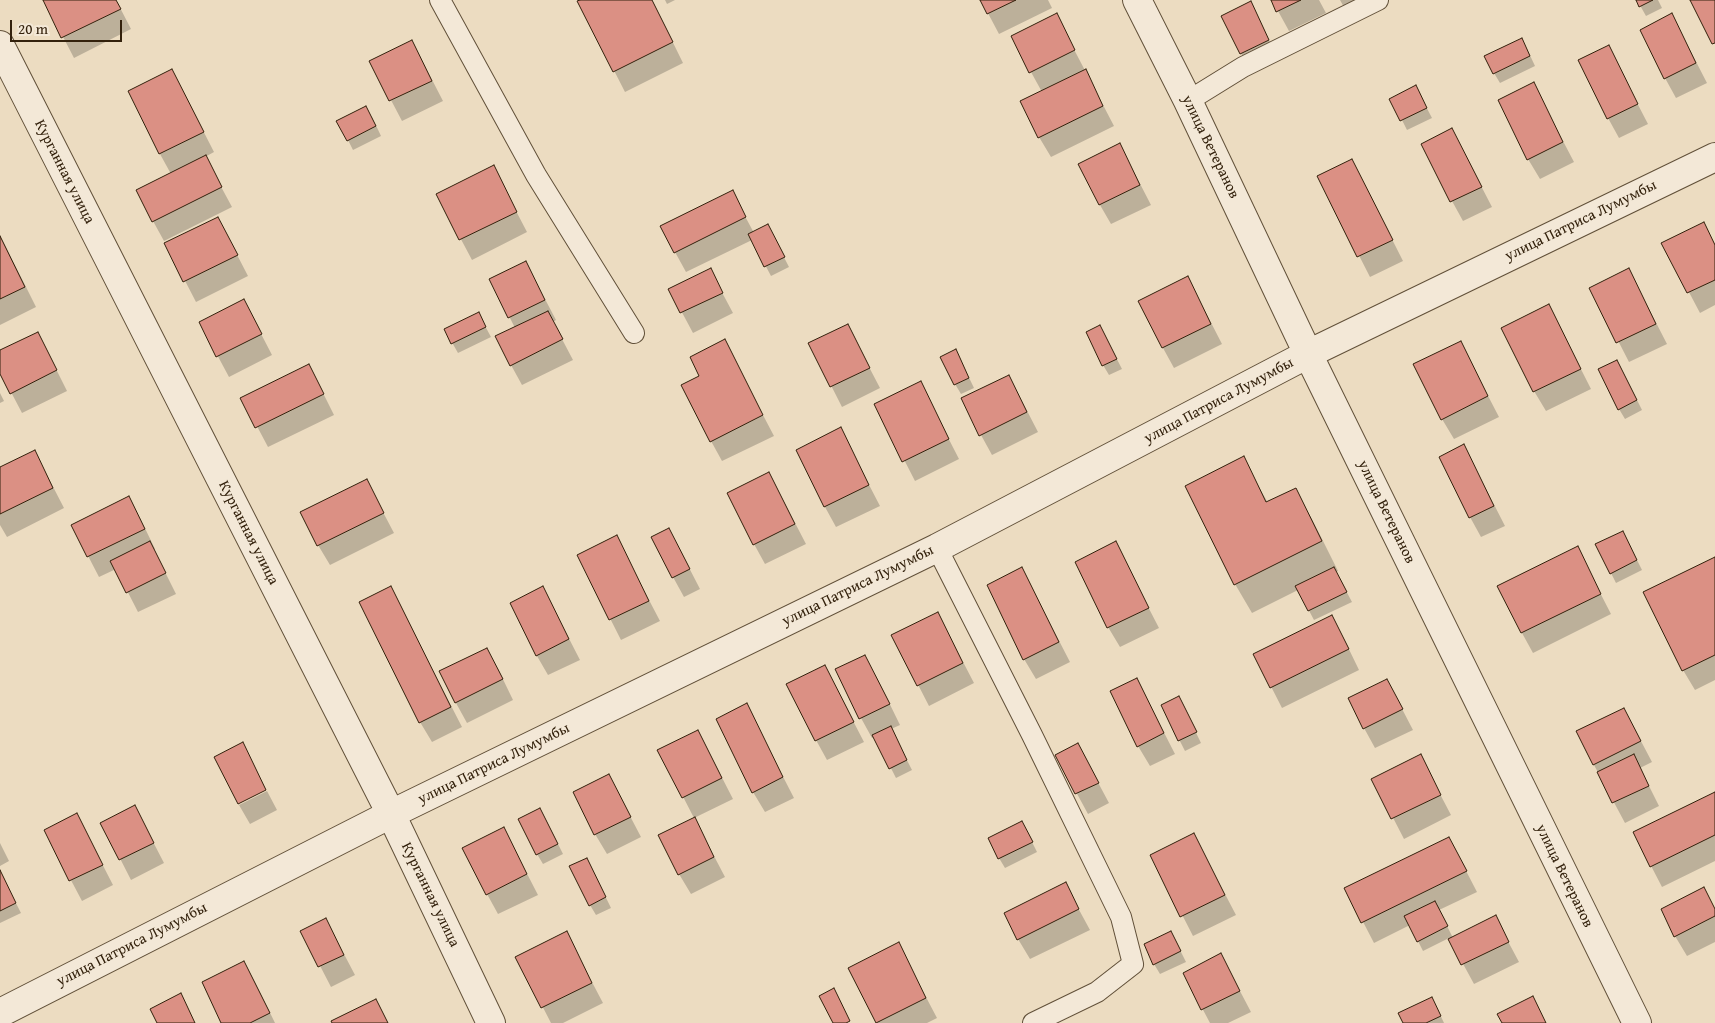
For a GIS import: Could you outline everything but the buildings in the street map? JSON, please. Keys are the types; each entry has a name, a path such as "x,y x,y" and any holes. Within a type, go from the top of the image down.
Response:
{"street":[{"name":"улица Ветеранов","path":"1137,0 1188,101 1308,354 1637,1023"},
{"name":"Курганная улица","path":"0,45 391,814 491,1023"},
{"name":"улица Патриса Лумумбы","path":"0,1013 391,814 937,548 1308,354 1715,157"}],"lane":[{"path":"440,0 536,175 634,333"},
{"path":"1188,101 1243,67 1378,0"},
{"path":"937,548 1032,735 1121,917 1133,964 1097,992 1033,1023"}]}
